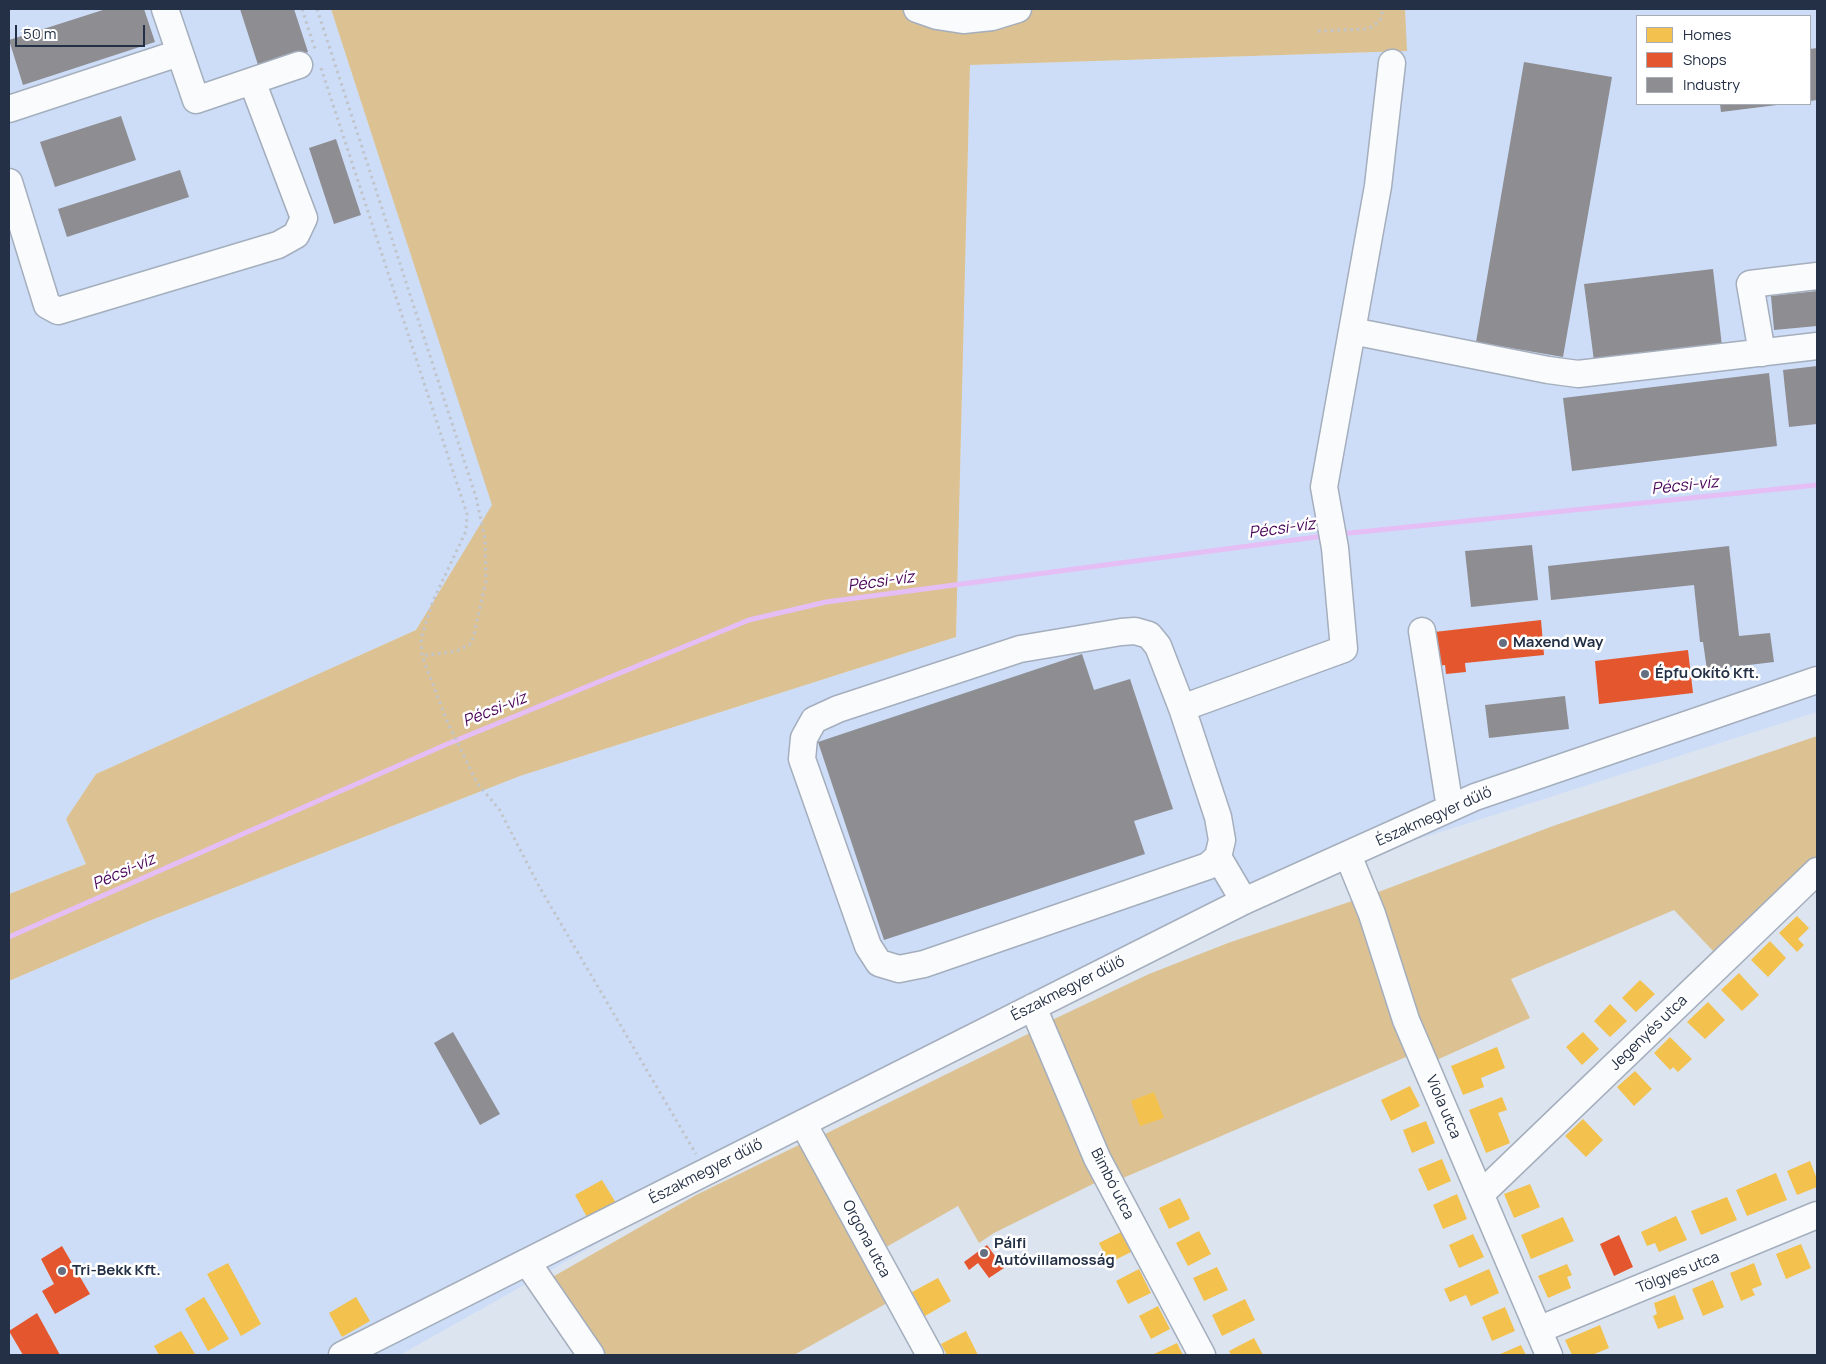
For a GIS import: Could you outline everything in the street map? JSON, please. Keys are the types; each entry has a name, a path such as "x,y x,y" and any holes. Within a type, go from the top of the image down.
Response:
{"street":[{"path":"165,9 196,100 312,61"},
{"path":"917,9 937,16 963,20 992,18 1018,9"},
{"path":"9,109 179,53"},
{"path":"1182,708 1344,649 1335,548 1324,487 1378,186 1392,63"},
{"path":"9,182 47,305 58,311 278,245 296,235 304,218 252,81"},
{"path":"1762,353 1750,284 1817,276"},
{"path":"1352,331 1548,370 1578,374 1817,346"},
{"path":"1136,631 1149,635 1158,646 1182,708 1218,817 1222,840 1218,857 1208,866 924,964 899,969 879,963 868,946 802,759 804,738 814,720 838,709 1020,648 1103,634 1136,631"},
{"path":"1422,631 1450,808"},
{"name":"Északmegyer dűlő","path":"342,1355 1244,901 1475,796 1817,680"},
{"name":"Viola utca","path":"1348,855 1372,914 1406,1020 1549,1355"},
{"path":"1218,857 1244,901"},
{"name":"Jegenyés utca","path":"1480,1194 1817,871"},
{"name":"Bimbó utca","path":"1033,1007 1097,1158 1202,1355"},
{"name":"Orgona utca","path":"803,1123 930,1355"},
{"name":"Tölgyes utca","path":"1538,1330 1817,1215"},
{"path":"528,1262 591,1355"}],"path":[{"path":"302,9 312,61 467,514 466,531 433,601 427,619 421,639 422,656 447,721 477,783 499,809 540,888 698,1157"},
{"path":"317,9 476,497 485,539 486,581 472,643 457,651 422,656"},
{"path":"1318,31 1368,29 1380,20 1383,9"}],"shaded area":[{"path":"9,9 331,9 493,505 416,630 96,774 66,819 86,864 9,894"},
{"path":"331,9 1405,9 1407,51 970,65 956,637 520,776 144,923 9,981 9,894 86,864 66,819 96,774 416,630 492,505"},
{"path":"1405,9 1817,9 1817,712 1343,863 728,1170 400,1355 9,1355 9,981 144,923 520,776 956,637 970,65 1406,51"},
{"path":"1817,736 1817,857 1715,953 1674,910 1511,979 1530,1018 1430,1063 1373,894 1553,826"},
{"path":"1355,900 1413,1054 1123,1178 1102,1150 1050,1021 1149,974 1228,943"},
{"path":"1036,1030 1107,1177 994,1233 979,1243 958,1206 881,1250 821,1136"},
{"path":"805,1142 889,1302 794,1355 599,1355 549,1279 696,1195"}],"building: Homes":[{"path":"1797,916 1809,928 1798,939 1804,945 1797,952 1779,933"},
{"path":"1770,941 1786,958 1768,977 1751,960"},
{"path":"1739,973 1759,995 1742,1011 1721,990"},
{"path":"1640,980 1655,994 1636,1012 1622,998"},
{"path":"1708,1002 1725,1020 1705,1039 1687,1022"},
{"path":"1610,1004 1627,1021 1610,1037 1594,1021"},
{"path":"1583,1032 1599,1049 1582,1065 1566,1047"},
{"path":"1670,1037 1692,1059 1678,1072 1673,1067 1670,1070 1654,1053"},
{"path":"1497,1047 1505,1068 1481,1078 1484,1087 1463,1095 1451,1066"},
{"path":"1635,1071 1652,1089 1634,1106 1617,1087"},
{"path":"1410,1086 1420,1106 1391,1121 1381,1100"},
{"path":"1154,1092 1164,1118 1140,1126 1131,1101"},
{"path":"1502,1097 1507,1110 1498,1113 1510,1143 1486,1153 1469,1110"},
{"path":"1583,1119 1603,1140 1586,1157 1565,1136"},
{"path":"1426,1121 1435,1143 1412,1153 1403,1130"},
{"path":"1442,1159 1451,1181 1428,1191 1418,1169"},
{"path":"1810,1161 1817,1179 1817,1187 1797,1195 1787,1171"},
{"path":"1776,1173 1787,1200 1747,1216 1736,1190"},
{"path":"602,1180 616,1203 588,1219 575,1195"},
{"path":"1530,1184 1540,1207 1514,1218 1504,1194"},
{"path":"1457,1194 1467,1219 1443,1229 1433,1205"},
{"path":"1727,1197 1737,1220 1701,1235 1691,1211"},
{"path":"1180,1198 1190,1219 1169,1229 1159,1208"},
{"path":"1676,1216 1687,1240 1659,1252 1655,1243 1647,1246 1641,1232"},
{"path":"1563,1217 1574,1241 1531,1259 1521,1235"},
{"path":"1199,1231 1211,1254 1188,1266 1176,1243"},
{"path":"1121,1232 1131,1252 1109,1263 1099,1243"},
{"path":"1473,1234 1484,1257 1459,1268 1449,1245"},
{"path":"1801,1244 1811,1268 1786,1279 1776,1254"},
{"path":"228,1263 261,1324 241,1336 207,1274"},
{"path":"1754,1263 1762,1285 1752,1289 1755,1295 1741,1301 1730,1273"},
{"path":"1567,1264 1572,1275 1567,1277 1571,1288 1548,1298 1538,1276"},
{"path":"1217,1267 1228,1290 1204,1301 1193,1278"},
{"path":"1139,1269 1151,1293 1128,1304 1116,1281"},
{"path":"1489,1269 1499,1293 1471,1306 1466,1295 1450,1302 1444,1289"},
{"path":"938,1278 951,1301 925,1316 912,1292"},
{"path":"1713,1280 1724,1307 1703,1316 1692,1289"},
{"path":"1675,1295 1684,1319 1658,1329 1653,1316 1657,1314 1654,1303"},
{"path":"204,1297 229,1339 208,1351 185,1309"},
{"path":"356,1297 370,1321 342,1337 329,1313"},
{"path":"1245,1299 1255,1320 1222,1336 1212,1315"},
{"path":"1158,1306 1170,1329 1151,1339 1139,1316"},
{"path":"1505,1307 1515,1331 1492,1341 1482,1317"},
{"path":"1600,1325 1609,1348 1592,1355 1572,1355 1565,1340"},
{"path":"181,1331 195,1354 159,1355 154,1346"},
{"path":"966,1331 978,1355 947,1355 941,1344"},
{"path":"1254,1338 1263,1355 1231,1355 1229,1351"},
{"path":"1177,1343 1183,1355 1152,1355"},
{"path":"1521,1345 1526,1355 1498,1355"}],"building: Shops":[{"path":"1541,620 1544,655 1465,663 1466,672 1446,674 1445,665 1438,666 1434,632"},
{"path":"1688,650 1693,693 1599,704 1595,661"},
{"path":"1619,1235 1633,1267 1614,1276 1600,1244"},
{"name":"Pálfi Autóvillamosság","path":"987,1245 1004,1268 989,1278 978,1263 969,1270 964,1262"},
{"name":"Tri-Bekk Kft.","path":"62,1246 90,1294 55,1314 42,1291 54,1284 41,1259"},
{"path":"37,1313 60,1355 23,1355 9,1331"}],"building: Industry":[{"path":"106,9 144,9 155,42 23,85 9,40"},
{"path":"240,9 294,9 308,52 259,68"},
{"path":"1817,48 1817,100 1811,101 1811,49"},
{"path":"1524,62 1612,77 1563,357 1476,342"},
{"path":"1720,105 1777,105 1721,112"},
{"path":"121,116 136,160 55,187 40,142"},
{"path":"336,139 361,215 334,224 309,148"},
{"path":"180,170 189,197 67,237 58,209"},
{"path":"1713,269 1722,346 1594,361 1584,284"},
{"path":"1817,291 1817,326 1774,330 1771,296"},
{"path":"1817,366 1817,424 1789,427 1783,370"},
{"path":"1769,373 1777,446 1572,471 1563,398"},
{"path":"1532,545 1538,600 1471,607 1465,551"},
{"path":"1729,546 1739,636 1770,633 1774,662 1707,670 1703,642 1700,642 1694,585 1551,600 1548,566"},
{"path":"1082,654 1094,690 1130,679 1173,809 1134,821 1145,854 884,940 818,742"},
{"path":"1565,696 1569,729 1489,738 1485,705"},
{"path":"453,1032 500,1114 480,1125 434,1043"}],"waterway":[{"name":"Pécsi-víz","path":"1340,534 1817,485"},
{"name":"Pécsi-víz","path":"9,937 445,745 749,620 826,602 1324,536"}],"place":[{"name":"Maxend Way","path":"1503,643"},
{"name":"Épfu Okító Kft.","path":"1645,674"},
{"name":"Pálfi Autóvillamosság","path":"984,1253"},
{"name":"Tri-Bekk Kft.","path":"62,1271"}]}
